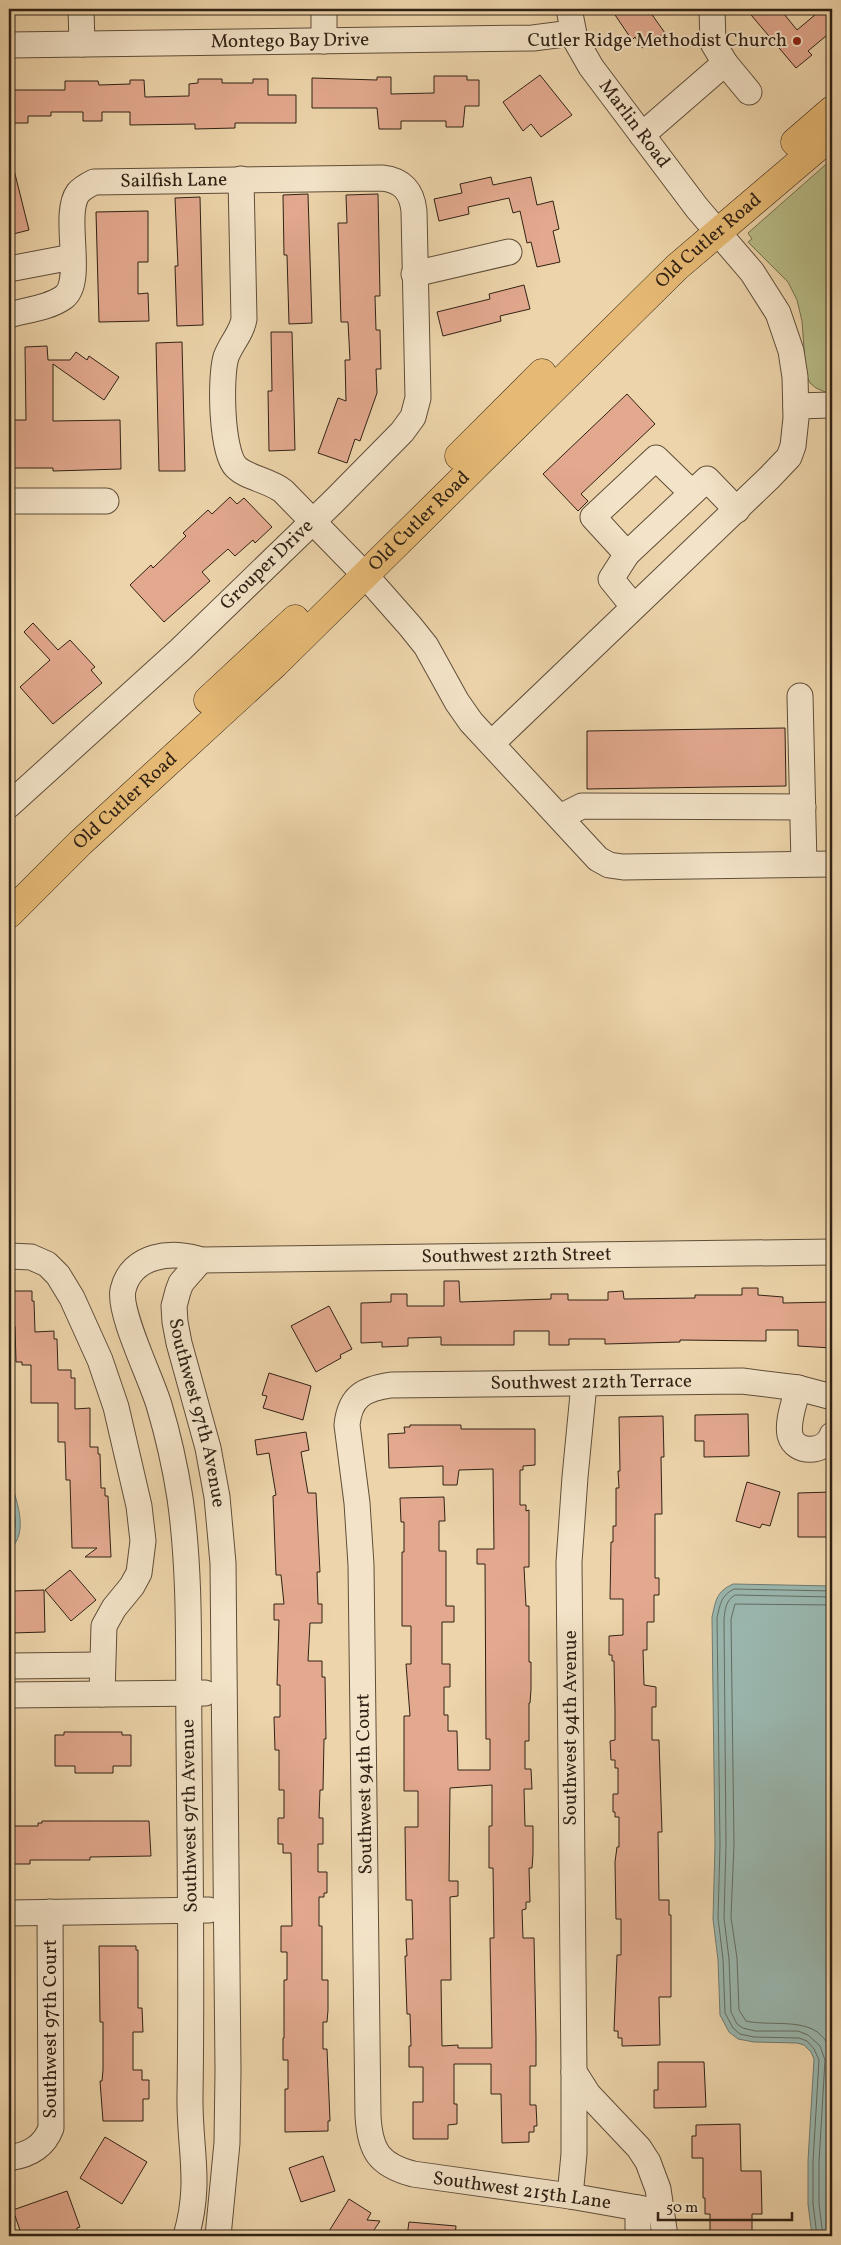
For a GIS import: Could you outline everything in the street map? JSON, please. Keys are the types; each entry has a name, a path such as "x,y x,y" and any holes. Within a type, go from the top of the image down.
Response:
{"main road":[{"name":"Old Cutler Road","path":"711,225 832,110"},
{"name":"Old Cutler Road","path":"9,914 80,843 275,664 359,569 633,282 832,134"},
{"name":"Old Cutler Road","path":"9,888 359,569"}],"street":[{"path":"81,9 82,44"},
{"path":"324,9 324,41"},
{"path":"712,9 713,43 725,64 749,92"},
{"name":"Montego Bay Drive","path":"9,45 533,38 571,21"},
{"name":"Marlin Road","path":"492,743 720,524 737,510 789,457 795,432 795,377 791,351 778,313 752,272 711,225 587,61 571,21"},
{"path":"642,134 725,64"},
{"name":"Sailfish Lane","path":"9,315 50,304 64,297 71,284 75,199 81,190 94,182 382,178 401,183"},
{"path":"241,180 244,319 241,332 226,356 224,370 226,448 237,468 278,487 359,569 426,646 457,702 471,722 598,860 609,865 832,864"},
{"name":"Grouper Drive","path":"9,805 180,650 402,432 413,417 418,398 413,205 408,192 401,183"},
{"path":"414,274 509,252"},
{"path":"9,269 72,257"},
{"path":"796,406 832,405"},
{"path":"627,554 593,517 656,458 692,492"},
{"path":"634,606 610,579 627,554 692,492 707,479 737,510"},
{"path":"9,501 106,501"},
{"path":"800,696 804,864"},
{"path":"560,817 582,806 803,807"},
{"name":"Southwest 212th Street","path":"201,1260 832,1252"},
{"name":"Southwest 97th Avenue","path":"186,2236 191,2220 196,2180 190,2106 191,1910 186,1564 178,1491 167,1435 158,1403 126,1319 122,1300 123,1290 130,1275 140,1263 148,1259 165,1256 187,1255 201,1260 181,1283 176,1298 175,1314 179,1343 208,1448 217,1497 223,1563 228,2111 218,2236"},
{"path":"9,1256 31,1257 53,1269 72,1298 109,1385 126,1445 143,1541 138,1572 132,1586 114,1608 104,1626 102,1694"},
{"name":"Southwest 212th Terrace","path":"354,1402 360,1395 369,1390 391,1386 742,1381 798,1388 832,1397"},
{"name":"Southwest 94th Avenue","path":"570,2196 574,2154 574,2072 569,1562 584,1384"},
{"path":"798,1388 790,1423 790,1434 794,1442 799,1446 817,1449 824,1446 832,1435"},
{"name":"Southwest 94th Court","path":"354,1402 348,1413 347,1425 356,1496 361,1565 368,2116 373,2144 384,2163"},
{"path":"9,1666 102,1665"},
{"path":"9,1696 225,1693"},
{"path":"9,1913 227,1909"},
{"name":"Southwest 97th Court","path":"9,2158 25,2154 42,2144 51,2128 50,1912"},
{"path":"574,2072 588,2094 639,2148 648,2162 658,2189 638,2236"},
{"name":"Southwest 215th Lane","path":"384,2163 397,2170 429,2178 570,2196 650,2210"},
{"path":"650,2210 665,2236"}],"green space":[{"path":"832,159 832,392 825,392 810,383 806,375 802,321 797,300 788,282 748,242 752,239 748,233"}],"water":[{"path":"9,1475 20,1514 20,1524 16,1543 9,1550"},
{"path":"733,1584 832,1586 832,2236 812,2236 808,2204 808,2161 814,2059 811,2052 804,2045 797,2043 754,2042 738,2039 729,2032 720,2015 718,1960 713,1919 715,1845 712,1617 720,1593"}],"building":[{"path":"611,9 648,9 665,33 642,48 635,37 632,40"},
{"name":"Cutler Ridge Methodist Church","path":"746,9 780,9 797,30 822,9 828,9 832,13 832,31 808,51 812,55 796,68"},
{"path":"540,75 572,115 541,137 531,124 523,131 503,102"},
{"path":"434,76 467,76 467,80 479,80 479,106 465,106 463,127 446,127 446,121 401,121 401,129 379,129 377,108 312,108 312,78 377,80 377,77 391,77 391,94 434,93"},
{"path":"198,79 222,79 222,83 253,83 253,79 268,79 268,95 296,95 296,123 235,123 235,128 195,129 195,124 130,125 130,112 102,112 102,121 83,121 83,112 51,112 51,116 28,116 28,123 9,123 9,90 65,90 65,81 98,81 99,85 130,84 130,80 144,80 145,97 189,96 189,84 198,83"},
{"path":"14,170 29,230 9,235 9,171"},
{"path":"491,177 493,185 531,177 537,205 553,201 559,229 553,231 560,262 537,267 531,242 527,243 520,211 513,213 509,198 468,207 469,214 439,221 434,199 462,193 460,184"},
{"path":"308,194 312,323 289,324 287,255 284,255 283,195"},
{"path":"378,194 380,296 375,296 376,330 380,330 381,369 376,369 377,393 360,441 355,439 347,463 318,453 338,398 346,401 345,360 350,360 348,322 341,322 338,223 347,223 346,195"},
{"path":"200,197 203,325 177,326 175,266 178,266 175,198"},
{"path":"148,211 148,262 138,262 138,294 148,293 149,321 99,322 96,212"},
{"path":"524,285 530,309 500,316 501,321 443,336 437,312 490,299 489,294"},
{"path":"271,332 292,332 295,450 269,451 268,391 272,391"},
{"path":"182,342 185,471 159,471 156,343"},
{"path":"47,346 48,360 70,360 76,352 87,360 89,356 119,377 104,400 53,364 53,421 120,420 121,469 53,471 53,468 12,468 12,466 9,466 11,420 26,420 25,347"},
{"path":"627,394 655,424 581,494 588,501 578,511 543,474"},
{"path":"230,497 237,504 244,498 272,527 255,543 253,540 235,556 228,549 202,572 210,581 164,622 130,585 151,565 153,568 186,536 183,533 208,510 212,514"},
{"path":"33,623 58,650 70,640 95,667 91,670 102,683 53,724 20,687 50,660 24,632"},
{"path":"785,728 786,786 587,789 587,731"},
{"path":"444,1281 459,1281 460,1302 551,1299 551,1294 568,1294 568,1300 608,1300 608,1292 623,1291 624,1299 695,1298 695,1295 742,1295 742,1288 758,1288 758,1295 783,1297 783,1303 832,1302 832,1348 798,1346 798,1330 766,1330 766,1341 680,1340 680,1342 605,1344 605,1339 569,1339 569,1345 549,1345 549,1331 514,1331 514,1345 441,1345 441,1337 408,1338 408,1346 382,1347 382,1342 361,1343 361,1303 391,1302 391,1294 407,1294 407,1306 444,1306"},
{"path":"9,1291 32,1291 35,1332 54,1331 54,1339 57,1339 58,1370 71,1370 71,1378 75,1378 75,1409 90,1408 90,1447 98,1447 101,1488 105,1488 105,1496 108,1496 111,1557 85,1557 97,1548 72,1548 70,1480 66,1480 65,1442 58,1442 58,1403 31,1403 31,1365 22,1365 22,1362 16,1362 15,1326 9,1326"},
{"path":"329,1306 352,1349 340,1355 341,1358 316,1372 291,1326"},
{"path":"269,1373 311,1386 303,1420 263,1408 267,1396 262,1395"},
{"path":"748,1414 749,1456 704,1457 704,1441 695,1441 695,1415"},
{"path":"663,1416 664,1457 661,1457 662,1514 655,1514 655,1578 659,1578 659,1595 654,1595 654,1622 647,1622 647,1650 643,1650 644,1685 656,1687 656,1707 652,1707 652,1740 659,1740 662,1832 658,1832 659,1900 669,1900 669,1915 671,1915 671,1997 659,1997 660,2045 622,2046 622,2038 618,2038 618,2031 614,2031 617,1955 621,1955 621,1919 616,1919 615,1862 617,1847 619,1847 619,1817 615,1817 615,1812 613,1812 613,1794 618,1794 618,1768 615,1768 615,1760 611,1760 610,1741 615,1740 615,1711 614,1661 612,1661 612,1655 609,1655 609,1636 623,1635 623,1599 610,1599 611,1542 613,1542 613,1526 616,1526 616,1488 619,1488 618,1471 620,1471 619,1417"},
{"path":"410,1425 461,1425 461,1429 535,1429 535,1465 523,1466 523,1470 520,1470 520,1505 526,1505 526,1511 529,1510 529,1567 524,1567 526,1606 529,1606 531,1689 529,1741 525,1741 525,1769 531,1769 532,1789 524,1789 525,1826 533,1826 533,1854 532,1868 529,1868 530,1902 526,1902 526,1909 522,1910 523,1938 534,1938 536,2066 530,2066 530,2105 536,2105 537,2126 534,2126 534,2132 529,2132 529,2142 502,2143 501,2094 491,2094 491,2064 454,2064 454,2104 457,2104 457,2124 448,2125 448,2139 413,2139 413,2102 423,2102 423,2067 409,2067 409,2046 411,2046 410,2014 407,2014 405,1956 407,1956 406,1939 413,1939 412,1900 406,1900 405,1827 418,1827 418,1791 404,1791 404,1716 410,1716 406,1664 411,1664 411,1626 402,1626 404,1522 401,1522 400,1498 444,1497 445,1521 439,1521 439,1551 446,1551 446,1606 454,1606 454,1622 442,1622 442,1664 450,1664 450,1687 444,1687 444,1715 448,1715 448,1731 457,1731 458,1770 490,1770 490,1739 486,1739 485,1564 477,1564 477,1549 494,1549 493,1469 459,1470 457,1485 443,1485 443,1466 389,1468 388,1434 405,1433 404,1427 410,1427","holes":["492,1785 492,1826 489,1826 489,1868 493,1868 494,1938 490,1938 492,2048 458,2048 458,2045 442,2046 441,1980 451,1980 450,1897 458,1896 458,1881 449,1881 450,1788"]},
{"path":"306,1432 309,1450 301,1452 308,1493 316,1493 320,1572 317,1572 318,1604 322,1604 322,1623 310,1623 308,1661 322,1661 322,1677 325,1677 326,1739 324,1739 323,1790 320,1790 319,1818 323,1818 323,1844 318,1844 318,1872 327,1872 327,1893 324,1893 324,1897 319,1897 319,1926 322,1926 322,1980 328,1980 328,2010 327,2022 323,2022 323,2049 327,2049 330,2121 328,2121 328,2131 285,2132 285,2089 288,2089 288,2060 283,2060 283,2038 284,1980 287,1980 287,1952 281,1952 281,1926 292,1926 291,1853 283,1853 283,1844 278,1844 278,1818 284,1818 284,1790 279,1790 279,1750 275,1750 274,1717 280,1717 280,1685 277,1685 279,1620 274,1620 274,1604 284,1604 281,1575 276,1575 273,1496 276,1495 269,1453 257,1455 255,1440"},
{"path":"747,1482 780,1492 770,1526 762,1524 760,1528 736,1521"},
{"path":"832,1492 832,1537 798,1537 798,1493"},
{"path":"70,1570 96,1600 71,1621 45,1590"},
{"path":"44,1590 45,1632 12,1633 13,1591"},
{"path":"64,1732 122,1732 122,1735 131,1735 131,1766 113,1766 113,1773 75,1773 75,1766 55,1766 55,1735 64,1735"},
{"path":"42,1821 149,1821 151,1856 90,1857 90,1860 30,1860 30,1864 9,1864 9,1826 38,1826 38,1823 42,1823"},
{"path":"99,1946 136,1946 136,1950 138,1950 138,2008 142,2008 143,2032 133,2032 133,2070 142,2070 142,2080 149,2080 149,2099 143,2099 143,2121 103,2121 100,2081 102,2081 103,2070 103,2022 100,2022"},
{"path":"658,2062 704,2062 706,2107 654,2108 654,2090 658,2090"},
{"path":"740,2124 741,2171 761,2171 762,2214 752,2214 752,2236 710,2236 710,2214 705,2214 705,2198 703,2198 703,2158 692,2158 692,2136 696,2136 696,2125"},
{"path":"105,2137 147,2162 122,2204 80,2178"},
{"path":"323,2156 335,2191 301,2202 289,2168"},
{"path":"67,2191 80,2227 77,2230 58,2236 22,2236 13,2210"},
{"path":"349,2199 371,2213 367,2220 380,2221 370,2236 326,2236"},
{"path":"409,2222 456,2226 455,2236 407,2236"}],"place":[{"name":"Cutler Ridge Methodist Church","path":"797,41"}]}
